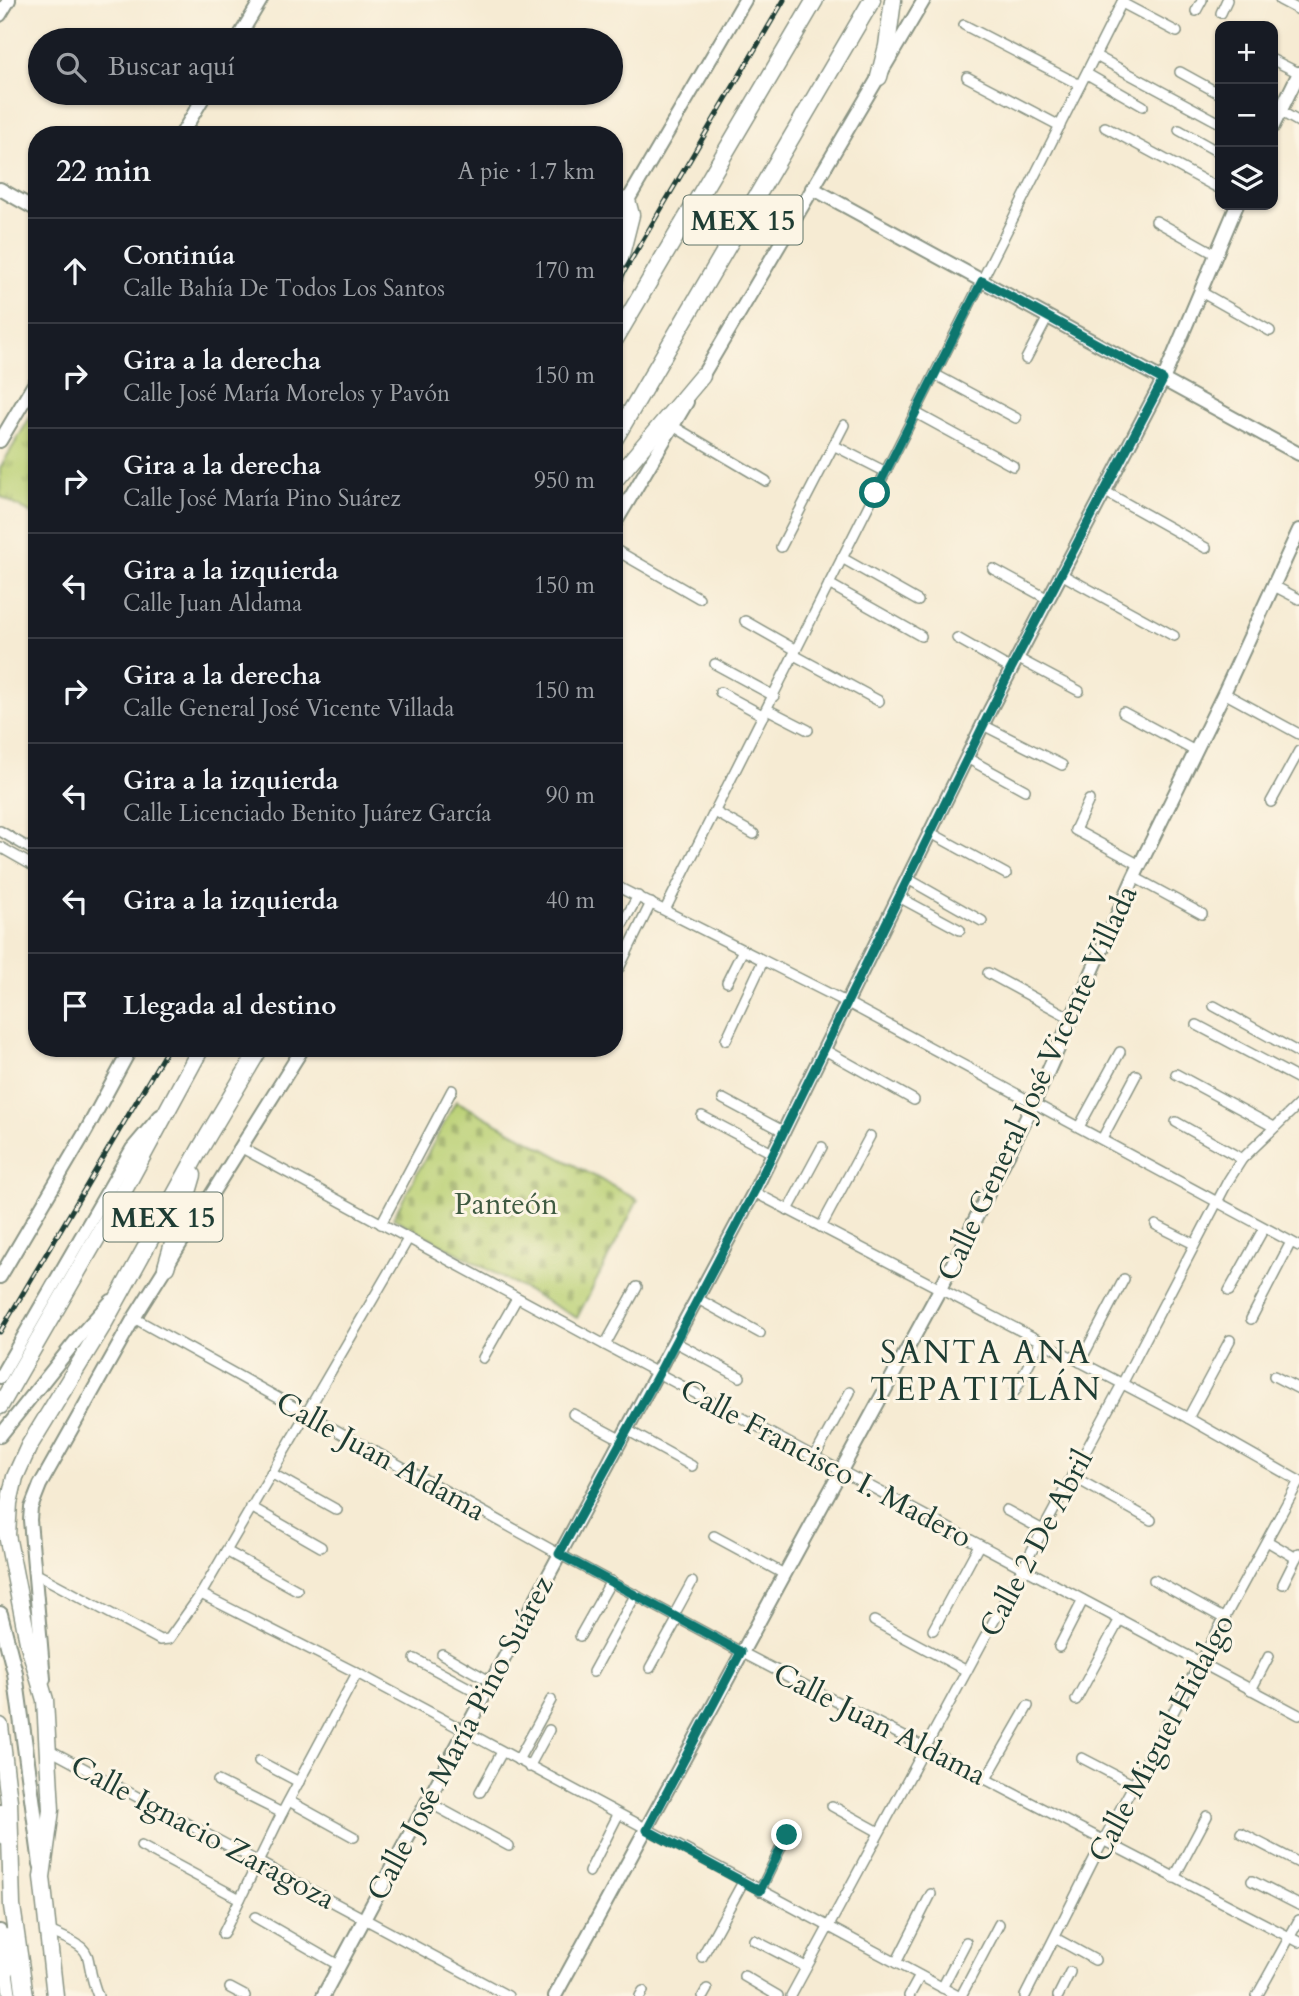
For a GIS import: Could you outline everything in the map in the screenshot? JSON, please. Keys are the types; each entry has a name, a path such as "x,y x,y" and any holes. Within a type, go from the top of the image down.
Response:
{"highway":[{"name":"MEX 15","path":"623,326 815,0"},
{"name":"MEX 15","path":"623,425 872,0"},
{"path":"879,77 887,46 893,0"},
{"path":"623,247 631,215 627,200"},
{"path":"623,470 702,376"},
{"name":"MEX 15","path":"167,1109 196,1057"},
{"name":"MEX 15","path":"126,1285 200,1149 255,1057"},
{"path":"0,1406 117,1203 167,1109"},
{"path":"166,1267 200,1149"},
{"path":"55,1996 43,1877 51,1810 46,1748 46,1700 28,1642 7,1535 9,1503 15,1477 29,1446 126,1285"},
{"path":"0,1727 12,1906 25,1996"},
{"path":"7,1969 12,1906"}],"main road":[{"path":"0,15 9,0"},
{"path":"244,28 261,0"},
{"path":"623,207 745,0"},
{"path":"623,510 924,0"},
{"path":"1278,115 1299,73"},
{"path":"186,126 199,105"},
{"path":"0,188 28,205"},
{"path":"812,188 1299,454"},
{"name":"Calle José María Pino Suárez","path":"323,1996 774,1154 1014,663 1163,380 1235,210"},
{"path":"0,441 28,394"},
{"name":"Calle General José Vicente Villada","path":"555,1996 940,1289 1034,1103 1137,871 1224,693 1299,530"},
{"path":"0,1277 126,1057"},
{"path":"46,1700 33,1572 31,1508 40,1485 134,1318 298,1057"},
{"name":"MEX 15","path":"0,1377 132,1149 167,1109"},
{"name":"MEX 15","path":"0,1436 82,1333 126,1285"},
{"path":"0,1614 15,1673 43,1877"},
{"path":"0,1931 10,1996"}],"street":[{"path":"1196,11 1202,0"},
{"path":"1221,13 1227,0"},
{"path":"1280,0 1299,10"},
{"path":"665,910 1122,1 1177,32"},
{"path":"964,25 1080,85"},
{"path":"1096,56 1215,121"},
{"path":"1278,62 1299,73"},
{"path":"1180,72 1215,91"},
{"path":"1087,74 1143,106"},
{"path":"967,77 1060,126"},
{"path":"1278,121 1299,122"},
{"path":"1105,127 1215,186"},
{"path":"1179,130 1215,150"},
{"path":"1156,221 1217,254"},
{"path":"1201,292 1270,331"},
{"path":"1026,359 1048,317"},
{"path":"936,374 1016,418"},
{"path":"916,413 1013,466"},
{"path":"781,547 844,425"},
{"path":"673,426 766,481"},
{"path":"835,446 886,472"},
{"path":"1104,491 1206,548"},
{"path":"623,554 699,598"},
{"path":"842,558 918,601"},
{"path":"993,569 1048,599"},
{"path":"1061,574 1174,636"},
{"path":"829,584 921,636"},
{"path":"1274,586 1299,599"},
{"path":"746,621 879,701"},
{"path":"957,638 1079,691"},
{"path":"715,664 774,696"},
{"path":"720,692 808,730"},
{"path":"1224,693 1299,734"},
{"path":"1123,712 1195,751"},
{"path":"983,725 1062,765"},
{"path":"1271,802 1299,751"},
{"path":"967,758 1025,790"},
{"path":"1089,800 1075,830 1202,915"},
{"path":"715,812 754,834"},
{"path":"0,831 28,848"},
{"path":"930,833 1006,874"},
{"path":"0,847 28,863"},
{"path":"908,879 982,921"},
{"path":"623,889 846,1002 1295,1244 1251,1319"},
{"path":"623,923 638,896"},
{"path":"899,897 960,930"},
{"path":"623,960 651,903"},
{"path":"727,982 743,950"},
{"path":"726,1040 763,961"},
{"path":"988,973 1071,1018"},
{"path":"1214,1006 1299,1053"},
{"path":"1197,1025 1299,1079"},
{"path":"824,1049 915,1100"},
{"path":"1079,1127 1120,1052"},
{"path":"1102,1139 1136,1074"},
{"path":"1176,1074 1274,1127"},
{"path":"381,1224 452,1090"},
{"path":"723,1099 785,1132"},
{"name":"Calle 2 De Abril","path":"794,1995 806,1967 1122,1384 1216,1202 1242,1159 1299,1104"},
{"path":"702,1116 774,1154"},
{"path":"1176,1122 1242,1159"},
{"path":"821,1227 870,1136"},
{"path":"788,1210 822,1147"},
{"name":"Calle Francisco I. Madero","path":"242,1148 1299,1716"},
{"path":"754,1192 1188,1418 1299,1481"},
{"path":"1156,1225 1194,1244"},
{"path":"1229,1290 1264,1228"},
{"path":"33,1572 164,1641 172,1637 201,1594 408,1239"},
{"path":"1080,1362 1124,1279"},
{"path":"605,1345 637,1287"},
{"path":"483,1358 517,1298"},
{"path":"698,1299 760,1332"},
{"name":"Calle Juan Aldama","path":"134,1318 741,1652 1299,1942"},
{"path":"1188,1418 1230,1340"},
{"path":"675,1342 740,1377"},
{"path":"1015,1391 1040,1342"},
{"path":"1274,1376 1299,1390"},
{"path":"815,1456 850,1392"},
{"path":"573,1414 692,1466"},
{"path":"271,1473 337,1510"},
{"path":"1072,1476 1151,1521"},
{"name":"Calle Miguel Hidalgo","path":"1025,1996 1103,1841 1299,1481"},
{"path":"251,1507 321,1547"},
{"path":"1006,1510 1043,1530"},
{"path":"714,1535 784,1574"},
{"path":"1267,1541 1298,1556 1283,1584"},
{"path":"933,1630 979,1545"},
{"path":"226,1551 297,1590"},
{"path":"1154,1580 1225,1619"},
{"path":"580,1636 611,1581"},
{"path":"650,1668 692,1582"},
{"path":"201,1594 357,1674 960,1996 999,1924"},
{"path":"593,1672 636,1594"},
{"path":"1059,1647 1083,1600"},
{"path":"1076,1700 1119,1619"},
{"path":"874,1621 967,1671"},
{"path":"442,1654 491,1682"},
{"path":"1251,1690 1269,1657"},
{"path":"415,1659 484,1696"},
{"path":"223,1934 282,1813 357,1674"},
{"path":"518,1760 551,1700"},
{"path":"986,1779 1028,1706"},
{"path":"529,1767 549,1730"},
{"name":"Calle Ignacio Zaragoza","path":"46,1748 509,1996"},
{"path":"480,1792 502,1752"},
{"path":"1082,1758 1134,1785"},
{"path":"259,1761 299,1782"},
{"path":"218,1781 282,1813"},
{"path":"289,1801 354,1837"},
{"path":"428,1802 509,1846"},
{"path":"832,1806 879,1832"},
{"path":"589,1872 618,1815"},
{"path":"1174,1878 1207,1816"},
{"path":"1241,1833 1299,1863"},
{"path":"760,1891 787,1835"},
{"path":"141,1846 240,1899"},
{"path":"702,1957 743,1881"},
{"path":"1252,1881 1299,1905"},
{"path":"896,1963 931,1894"},
{"path":"255,1917 340,1966"},
{"path":"1257,1996 1299,1920"},
{"path":"49,1931 84,1947 88,1953 93,1984 98,1996"},
{"path":"1055,1938 1095,1960"},
{"path":"754,1940 806,1967"},
{"path":"942,1988 966,1942"},
{"path":"1058,1996 1070,1972"},
{"path":"744,1976 778,1996"},
{"path":"909,1996 920,1976"},
{"path":"230,1988 245,1996"}],"green space":[{"path":"28,421 28,512 0,496 0,468"},
{"name":"Panteón","path":"456,1101 638,1200 577,1318 393,1218"}],"railway":[{"path":"623,274 784,0"},
{"path":"0,1332 163,1057"}],"district":[{"name":"SANTA ANA TEPATITLÁN","path":"986,1370"}],"route":[{"path":"787,1835 760,1891 647,1830 741,1652 559,1554 659,1373 785,1132 846,1002 1011,669 1163,380 982,281 875,493"}]}
